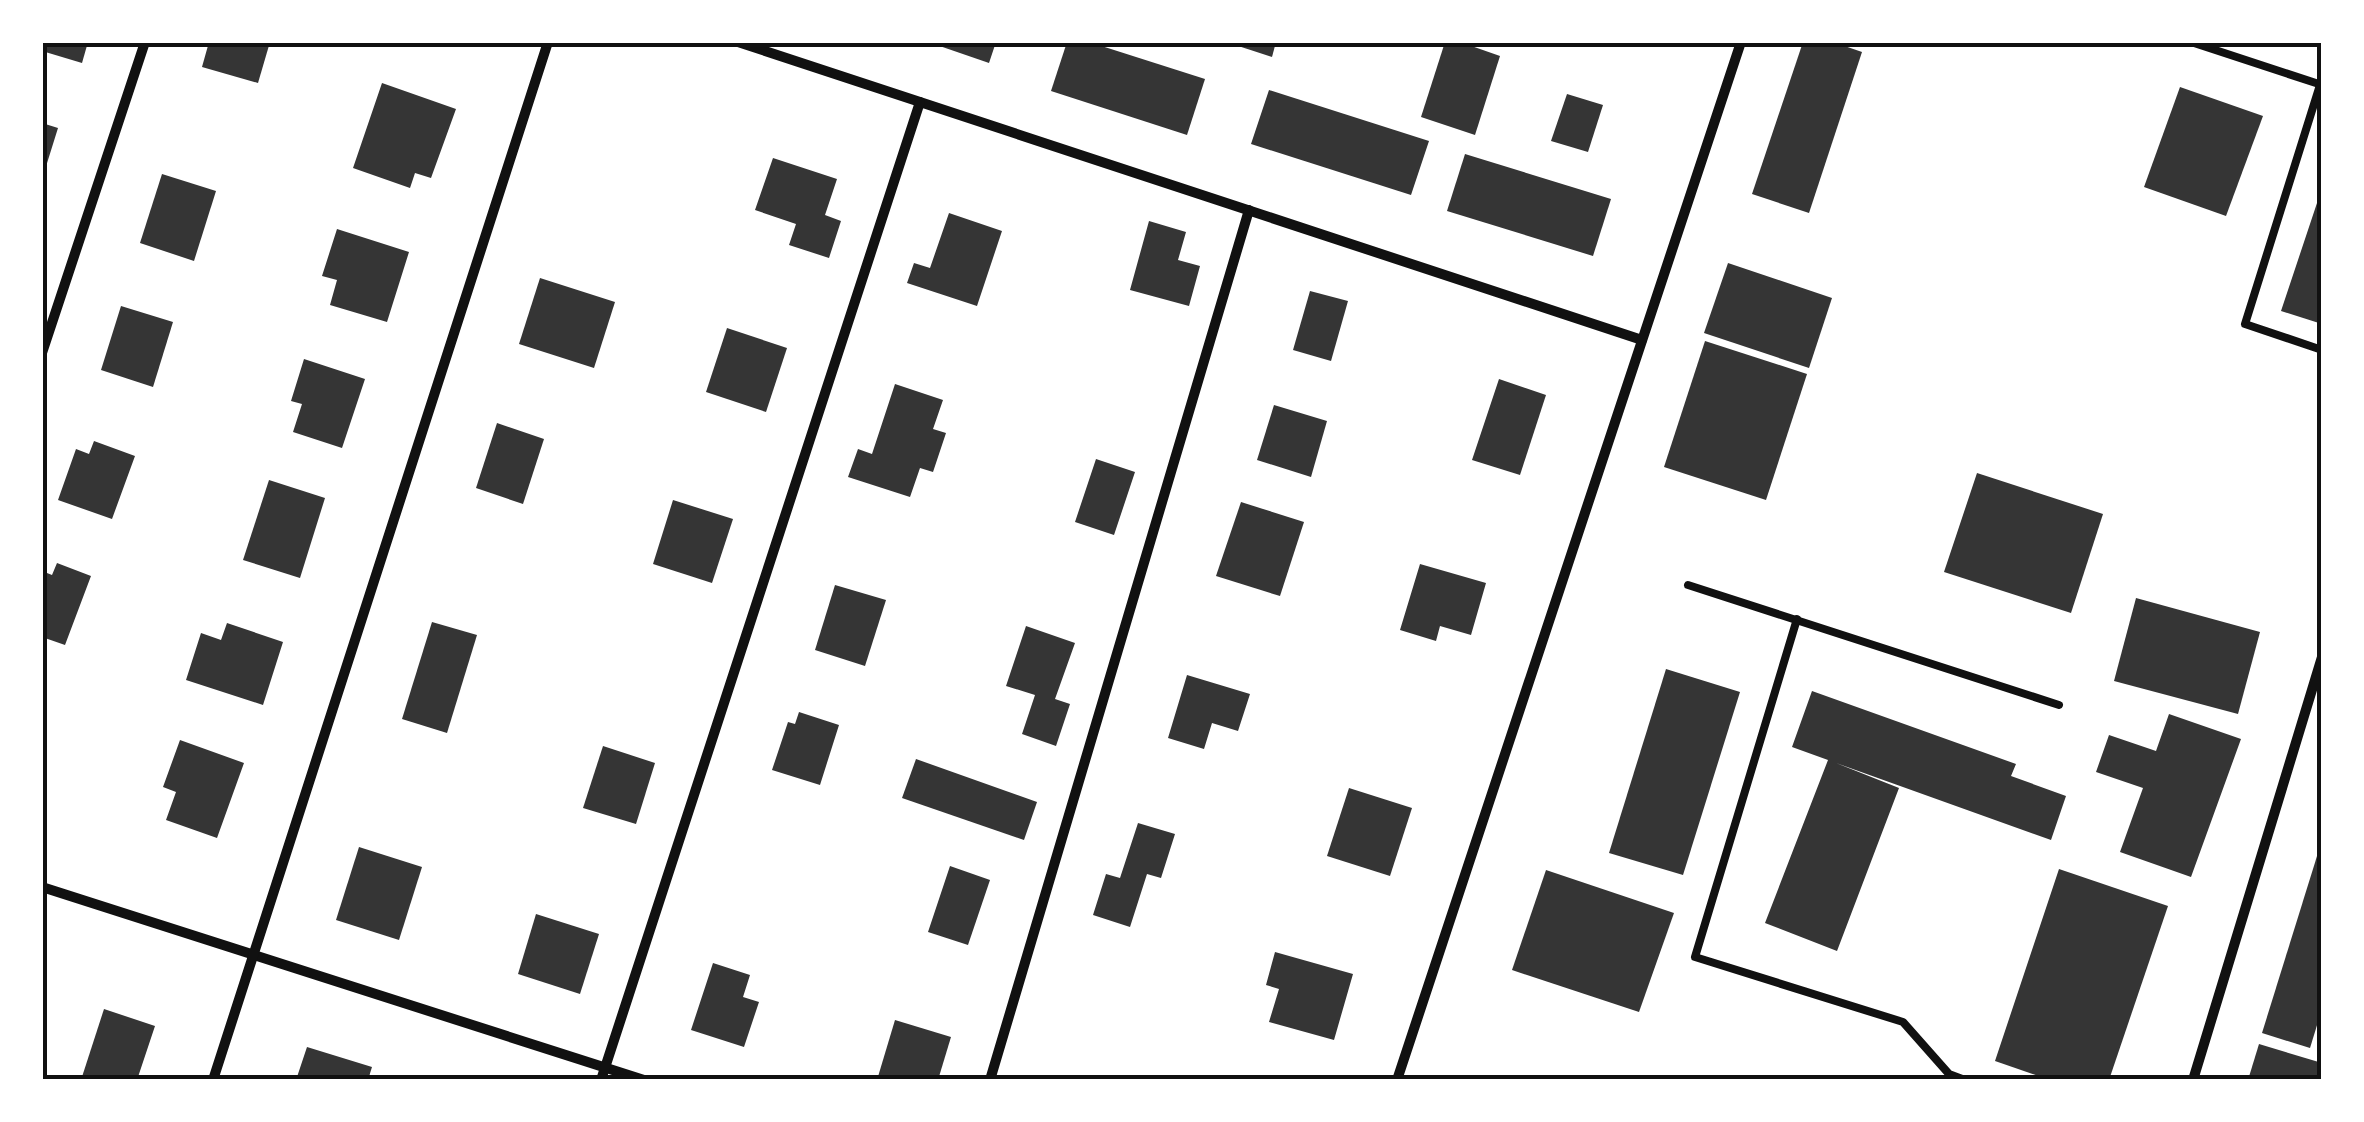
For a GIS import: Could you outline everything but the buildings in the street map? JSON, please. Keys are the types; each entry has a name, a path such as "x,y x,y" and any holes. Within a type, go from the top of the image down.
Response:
{"street":[{"path":"42,353 146,42"},
{"path":"213,1080 548,42"},
{"path":"738,42 1642,340"},
{"path":"1397,1080 1740,42"},
{"path":"603,1074 920,102"},
{"path":"990,1080 1250,210"},
{"path":"2193,1080 2322,657"},
{"path":"42,887 603,1074 644,1080"}],"lane":[{"path":"2191,42 2321,85 2245,324 2322,350"},
{"path":"1688,585 2059,705"},
{"path":"1797,620 1695,957 1903,1022 1949,1074 1965,1080"}]}
